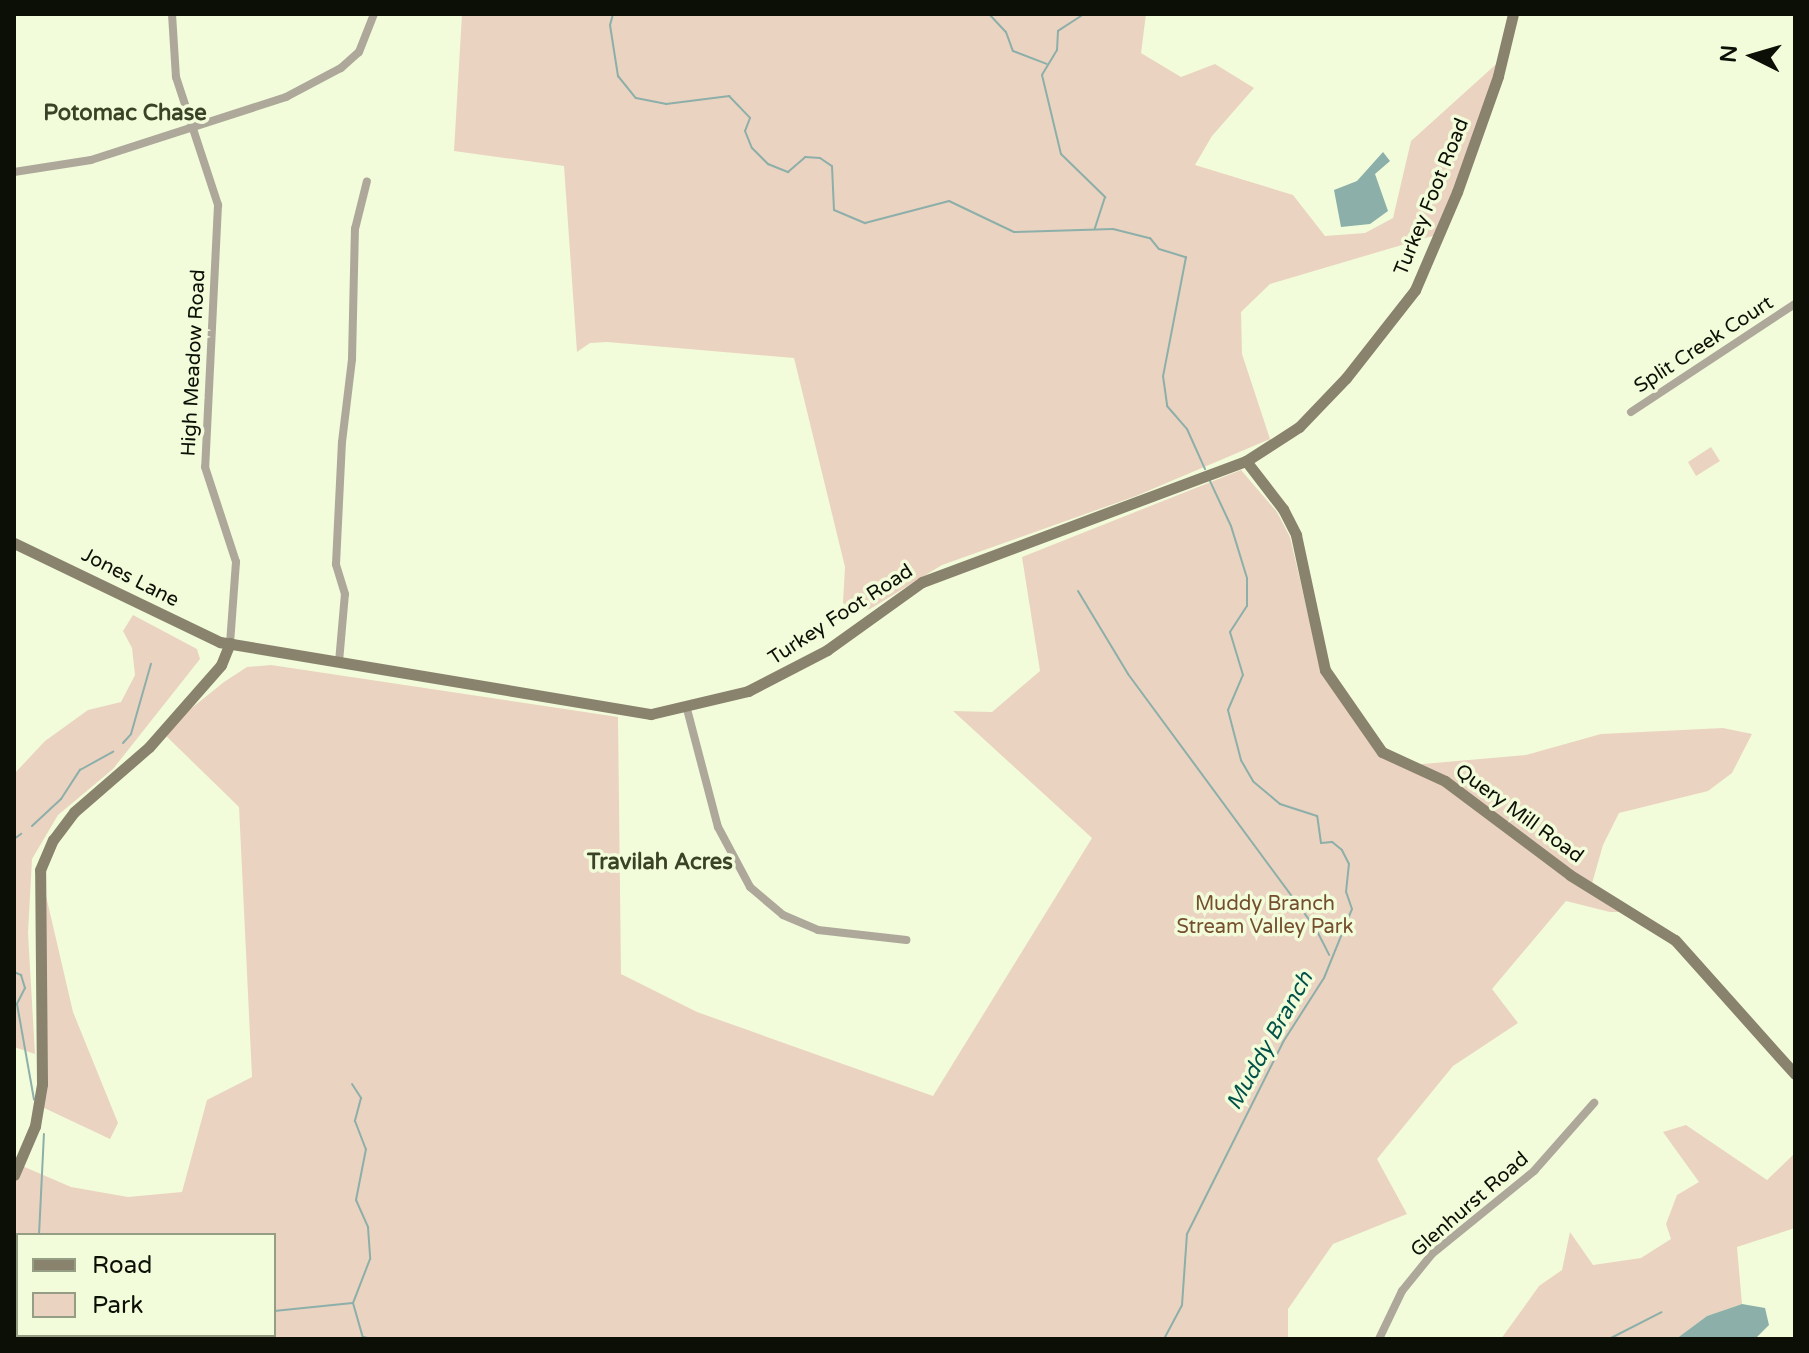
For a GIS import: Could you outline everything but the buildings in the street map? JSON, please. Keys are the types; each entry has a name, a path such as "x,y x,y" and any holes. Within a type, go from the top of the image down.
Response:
{"street":[{"name":"High Meadow Road","path":"172,14 176,77 218,205 205,467 236,562 230,643"},
{"path":"14,172 91,160 195,130 286,97 341,68 359,52 374,14"},
{"name":"Turkey Foot Road","path":"230,643 618,711 687,709 788,674 922,582 952,568 1246,461 1299,427 1346,378 1415,290 1457,192 1498,76 1513,14"},
{"path":"339,662 345,594 336,564 342,442 352,359 355,229 367,181"},
{"name":"Split Creek Court","path":"1631,412 1795,304"},
{"name":"Query Mill Road","path":"1246,461 1296,535 1315,636 1337,691 1382,752 1445,781 1510,831 1675,940 1795,1074"},
{"name":"Jones Lane","path":"14,543 214,641 230,643"},
{"path":"14,1175 35,1126 42,1084 40,870 53,840 74,812 149,747 221,665 230,643"},
{"path":"687,709 718,827 750,887 783,915 818,930 906,940"},
{"name":"Glenhurst Road","path":"1379,1339 1402,1291 1432,1254 1534,1171 1594,1103"}],"green space":[{"path":"462,14 1146,14 1141,53 1181,77 1215,64 1254,88 1212,136 1195,165 1293,195 1325,236 1365,233 1393,218 1411,141 1503,58 1439,234 1270,284 1241,312 1242,354 1270,439 1136,496 942,565 870,609 855,611 843,603 845,567 794,358 607,342 590,343 577,352 564,166 454,151"},
{"path":"1711,447 1720,461 1696,476 1688,462"},
{"name":"Muddy Branch Stream Valley Park","path":"1241,470 1277,512 1290,537 1322,674 1379,755 1400,766 1526,755 1601,734 1723,728 1752,734 1732,773 1708,791 1619,813 1603,845 1591,887 1635,912 1610,912 1566,901 1492,989 1518,1023 1453,1066 1377,1159 1407,1214 1333,1244 1288,1309 1288,1339 14,1339 14,1175 20,1165 71,1187 128,1197 182,1192 207,1100 252,1077 239,807 162,732 247,667 271,665 618,717 621,974 697,1012 933,1096 1092,838 953,711 992,712 1040,671 1022,557"},
{"path":"133,615 197,649 200,659 113,769 58,815 32,859 28,933 35,1054 14,1047 14,774 45,741 88,710 121,702 135,675 132,648 123,631"},
{"path":"40,870 73,1012 118,1123 110,1139 40,1106"},
{"path":"1686,1125 1767,1180 1795,1153 1795,1228 1737,1247 1742,1304 1707,1316 1676,1339 1501,1339 1539,1286 1562,1270 1570,1232 1593,1265 1641,1258 1671,1239 1666,1224 1677,1195 1699,1182 1663,1132"}],"water":[{"path":"1383,152 1390,161 1375,174 1388,211 1370,224 1341,227 1334,190 1357,181"},
{"path":"1742,1304 1765,1308 1769,1325 1755,1339 1676,1339 1707,1316"}],"waterway":[{"name":"Muddy Branch","path":"613,14 610,25 618,76 636,98 666,104 729,96 750,118 745,131 752,148 768,164 788,172 805,157 820,158 832,166 834,210 865,223 949,201 1014,232 1113,229 1150,238 1159,249 1186,257 1163,376 1167,406 1187,429 1205,469"},
{"path":"989,14 1006,32 1013,51 1047,64"},
{"path":"1084,14 1058,31 1057,50 1042,75 1061,154 1105,197 1095,228"},
{"name":"Muddy Branch","path":"1164,1339 1182,1305 1187,1234 1283,1042 1324,978 1352,909 1346,892 1349,864 1342,850 1332,842 1321,843 1317,816 1280,804 1253,781 1241,760 1228,710 1243,675 1230,632 1247,606 1247,578 1231,526 1209,479"},
{"path":"1078,591 1128,674 1316,929 1329,955"},
{"path":"123,743 131,734 151,664"},
{"path":"32,826 61,799 80,770 113,752"},
{"path":"14,839 21,834"},
{"path":"14,972 21,975 25,988 17,1004 34,1099"},
{"path":"352,1084 361,1098 355,1121 366,1149 356,1200 368,1227 370,1259 353,1303"},
{"path":"39,1233 44,1134"},
{"path":"276,1311 353,1303 363,1337 372,1339"},
{"path":"1609,1339 1662,1312"}],"district":[{"name":"Potomac Chase","path":"125,114"},
{"name":"Travilah Acres","path":"660,863"}]}
